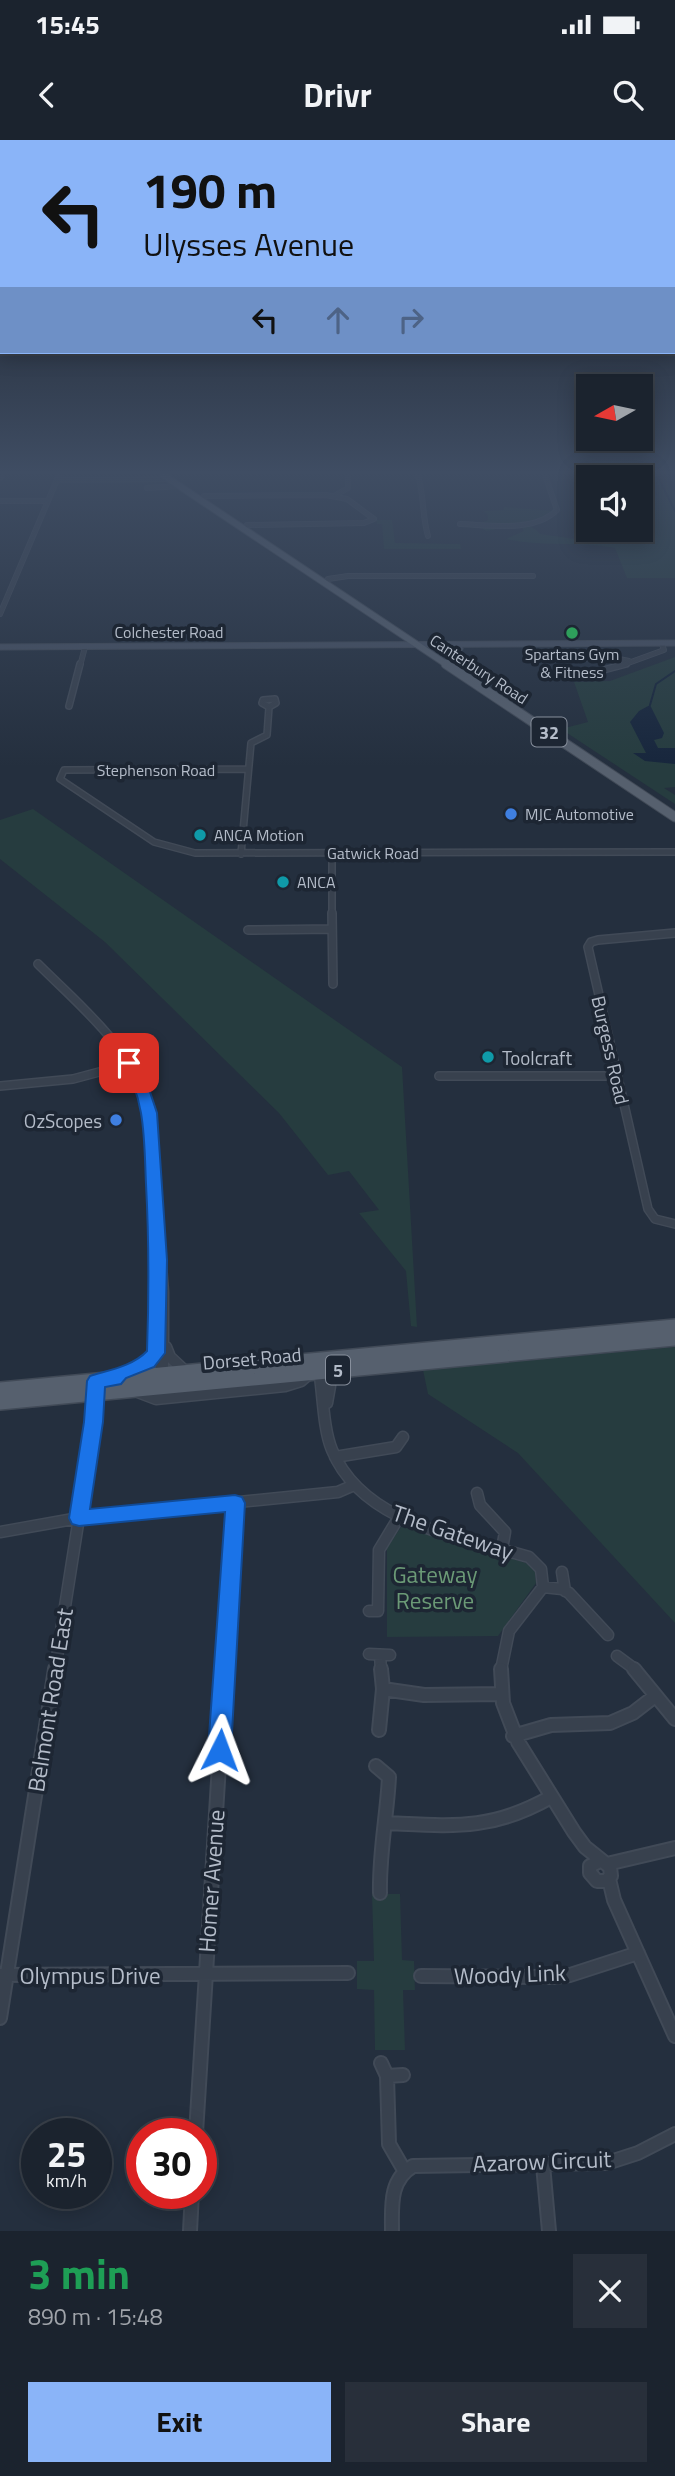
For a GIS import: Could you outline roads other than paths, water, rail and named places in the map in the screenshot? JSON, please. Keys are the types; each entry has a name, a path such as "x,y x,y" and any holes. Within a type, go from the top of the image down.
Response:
{"main road":[{"name":"Canterbury Road","path":"312,573 404,637 450,660 635,786 675,817"},
{"name":"Canterbury Road","path":"318,573 425,647 437,659 479,682"},
{"path":"389,646 400,643 404,637"},
{"name":"Colchester Road","path":"0,646 460,648 663,644"},
{"name":"Colchester Road","path":"338,646 400,649 675,644"},
{"path":"450,660 449,652 460,648"},
{"path":"400,649 437,659"},
{"name":"Canterbury Road","path":"635,786 675,808"},
{"name":"Dorset Road","path":"0,1390 96,1387 132,1389 187,1373 319,1369 675,1327"},
{"name":"Dorset Road","path":"0,1402 96,1387 115,1379 163,1380 319,1369 675,1338"}],"street":[{"path":"0,614 18,573"},
{"path":"328,579 357,576 533,576"},
{"path":"571,670 576,673 599,672 664,650 663,644"},
{"path":"68,706 85,647"},
{"path":"559,659 614,657 629,661"},
{"path":"241,854 251,743 267,735 269,707"},
{"name":"Stephenson Road","path":"64,770 248,769"},
{"name":"Gatwick Road","path":"64,770 60,779 68,786 162,846 195,853 675,852"},
{"path":"331,854 333,984"},
{"path":"248,930 332,929"},
{"name":"Burgess Road","path":"675,933 598,940 591,942 588,947 648,1209 656,1219 675,1224"},
{"path":"38,964 97,1022 129,1063 137,1074 149,1113 164,1341 163,1380"},
{"path":"0,1086 73,1079 129,1063"},
{"path":"439,1076 617,1076"},
{"path":"159,1260 156,1353 163,1380"},
{"path":"164,1341 170,1357 187,1373"},
{"path":"115,1379 120,1373 148,1362 156,1353"},
{"path":"132,1389 140,1395 156,1399 294,1385 319,1369"},
{"name":"The Gateway","path":"319,1369 326,1406 328,1440 335,1457 352,1482 374,1503 399,1517 535,1560 543,1573 543,1587"},
{"name":"Belmont Road East","path":"0,2018 3,1975 79,1518 96,1387"},
{"path":"335,1457 400,1450 403,1437"},
{"path":"0,1532 79,1518 338,1492 352,1482"},
{"path":"477,1493 480,1505 505,1532 502,1549"},
{"name":"Homer Avenue","path":"197,2118 235,1503"},
{"path":"369,1611 378,1611 379,1550 399,1517"},
{"path":"562,1572 565,1591"},
{"path":"608,1635 565,1591 543,1587 520,1612 507,1635 499,1673 500,1694 513,1736 581,1843 605,1870 614,1900 675,2036"},
{"path":"379,1730 383,1689 380,1655"},
{"path":"617,1656 637,1671 675,1718"},
{"path":"383,1689 425,1695 500,1694"},
{"path":"513,1736 551,1726 610,1723 633,1713 655,1696"},
{"path":"376,1766 389,1777 387,1823 379,1864 380,1893"},
{"path":"387,1823 464,1826 485,1823 505,1819 551,1797"},
{"path":"605,1870 675,1848"},
{"name":"Woody Link","path":"421,1976 554,1977 569,1975 638,1953"},
{"name":"Olympus Drive","path":"3,1975 348,1973"},
{"path":"393,2231 393,2190 399,2175 404,2171 389,2144 384,2069 403,2076"},
{"name":"Azarow Circuit","path":"404,2171 422,2164 543,2165 607,2162 638,2152 675,2134"},
{"path":"543,2165 549,2231"},
{"path":"190,2231 191,2209"}],"water":[{"path":"650,705 664,733 662,738 654,740 658,748 675,748 675,764 645,761 633,753 646,753 630,722 639,711"}],"waterway":[{"path":"650,705 656,684 675,671"}],"place":[{"name":"Spartans Gym & Fitness","path":"572,633"},
{"name":"MJC Automotive","path":"511,814"},
{"name":"ANCA Motion","path":"200,835"},
{"name":"ANCA","path":"283,882"},
{"name":"Toolcraft","path":"488,1057"},
{"name":"OzScopes","path":"116,1120"}],"park label":[{"name":"Gateway Reserve","path":"435,1587"}]}
